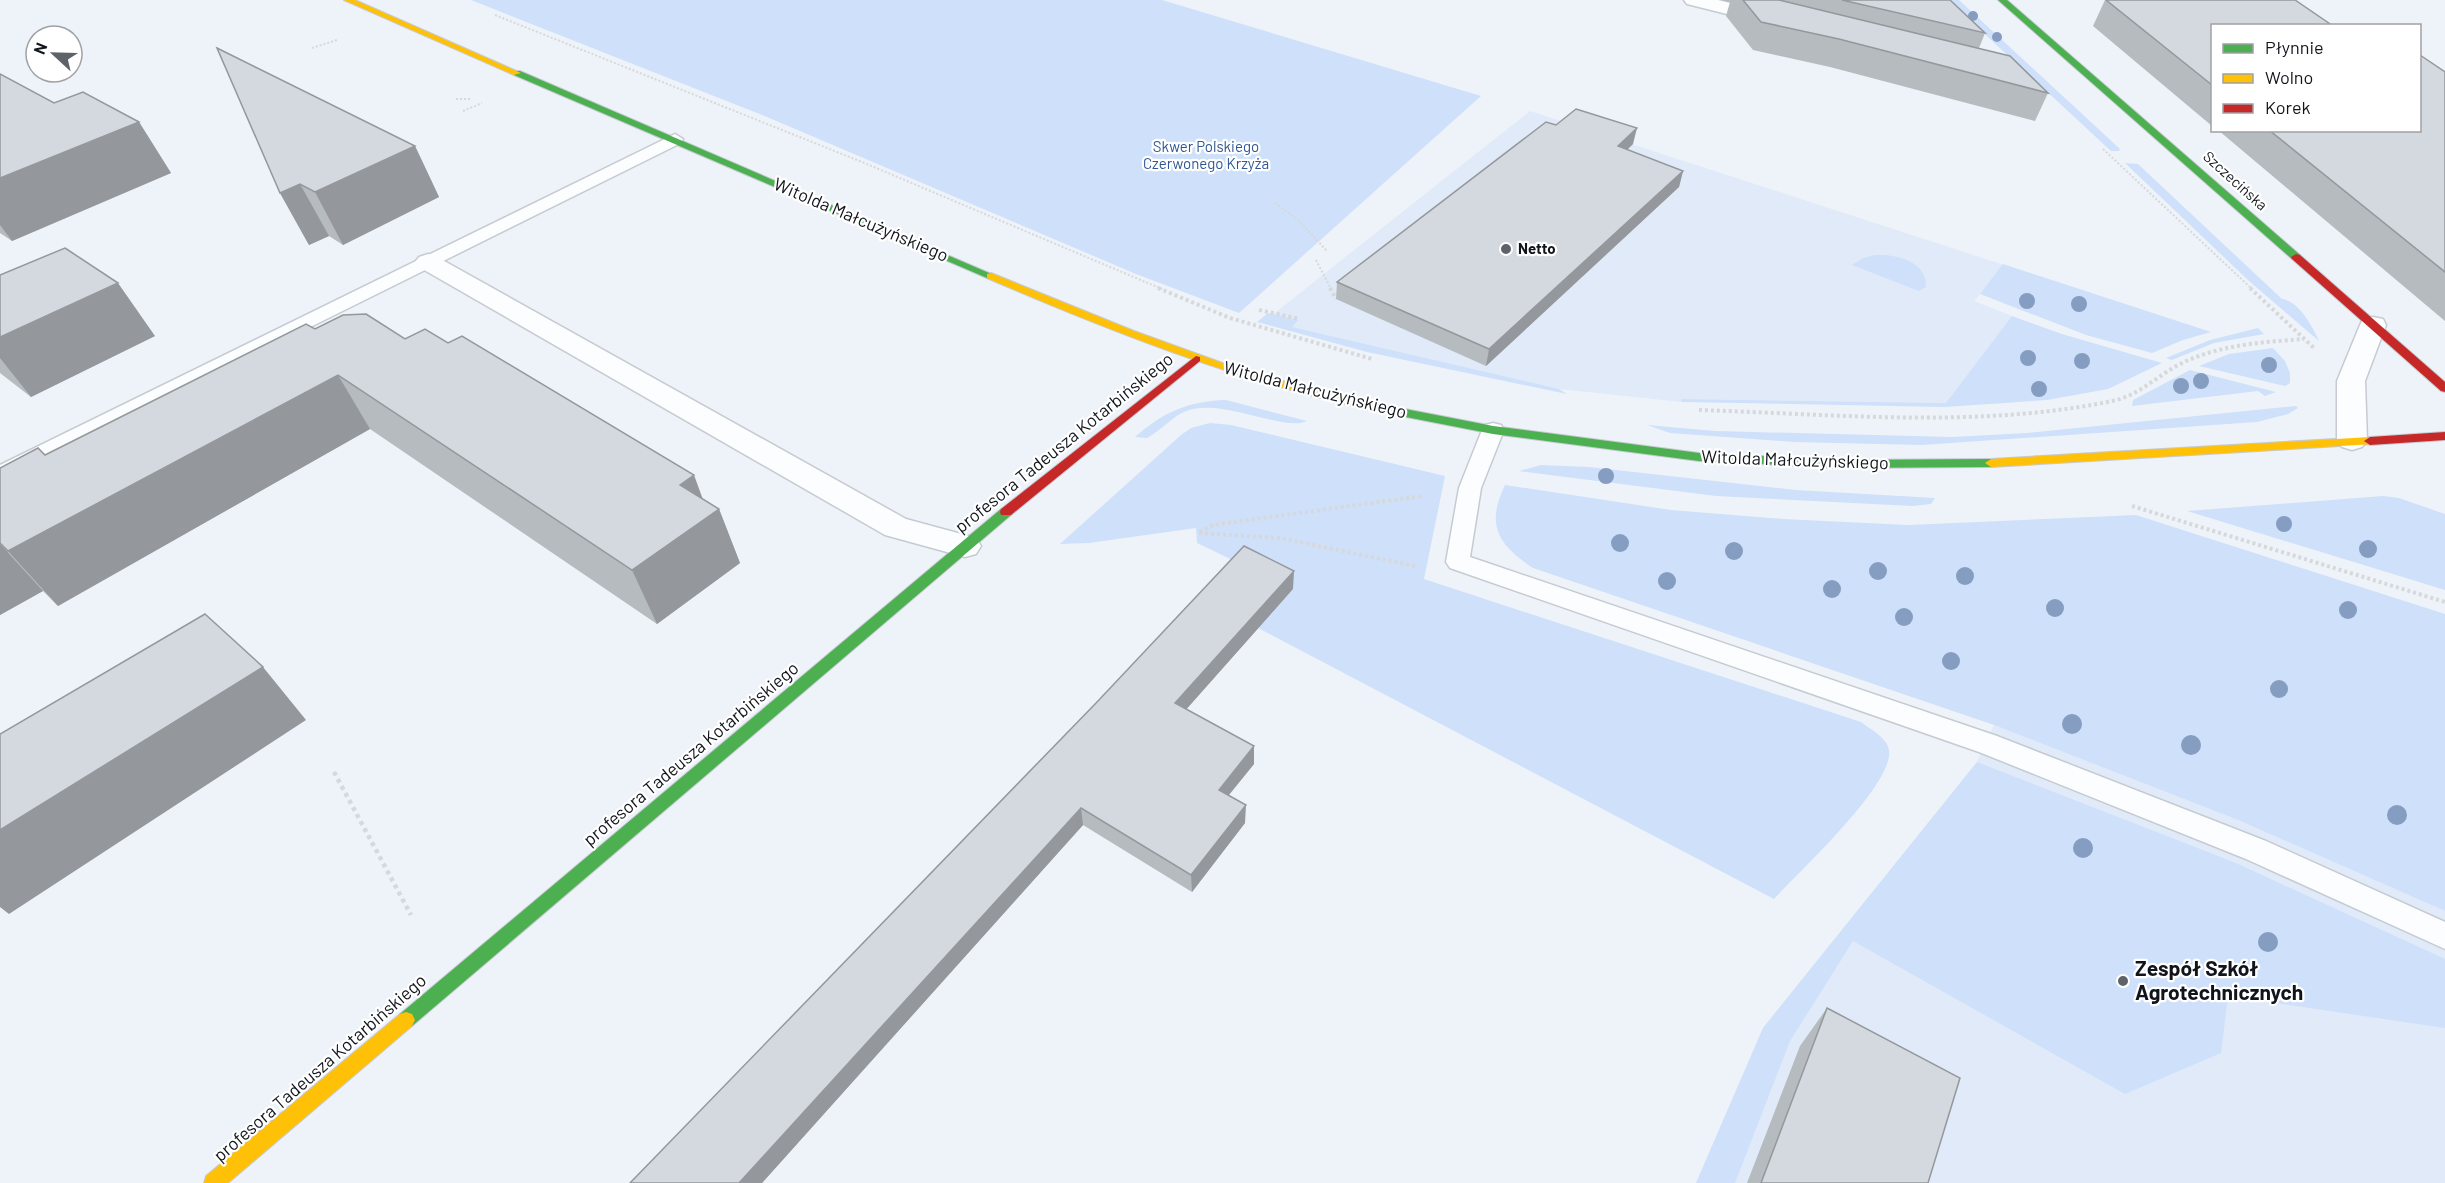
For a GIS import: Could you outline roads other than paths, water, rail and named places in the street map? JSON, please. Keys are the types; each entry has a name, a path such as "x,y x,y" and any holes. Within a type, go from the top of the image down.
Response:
{"street":[{"name":"Witolda Małcużyńskiego","path":"348,0 1097,322 1196,359 1334,399 1493,430 1699,457 1838,464 2004,463 2445,436"},
{"path":"1694,0 1792,24"},
{"name":"Szczecińska","path":"2002,0 2445,388"},
{"path":"428,262 896,527 965,546"},
{"path":"2352,440 2351,381 2373,325"},
{"name":"profesora Tadeusza Kotarbińskiego","path":"213,1183 965,546 1196,359"}],"lane":[{"path":"0,474 675,140"},
{"path":"1493,430 1470,488 1458,562 1988,744 2256,850 2445,936"}],"place":[{"name":"Netto","path":"1506,249"},
{"name":"Zespół Szkół Agrotechnicznych","path":"2123,981"}],"park label":[{"name":"Skwer Polskiego Czerwonego Krzyża","path":"1206,156"}]}
